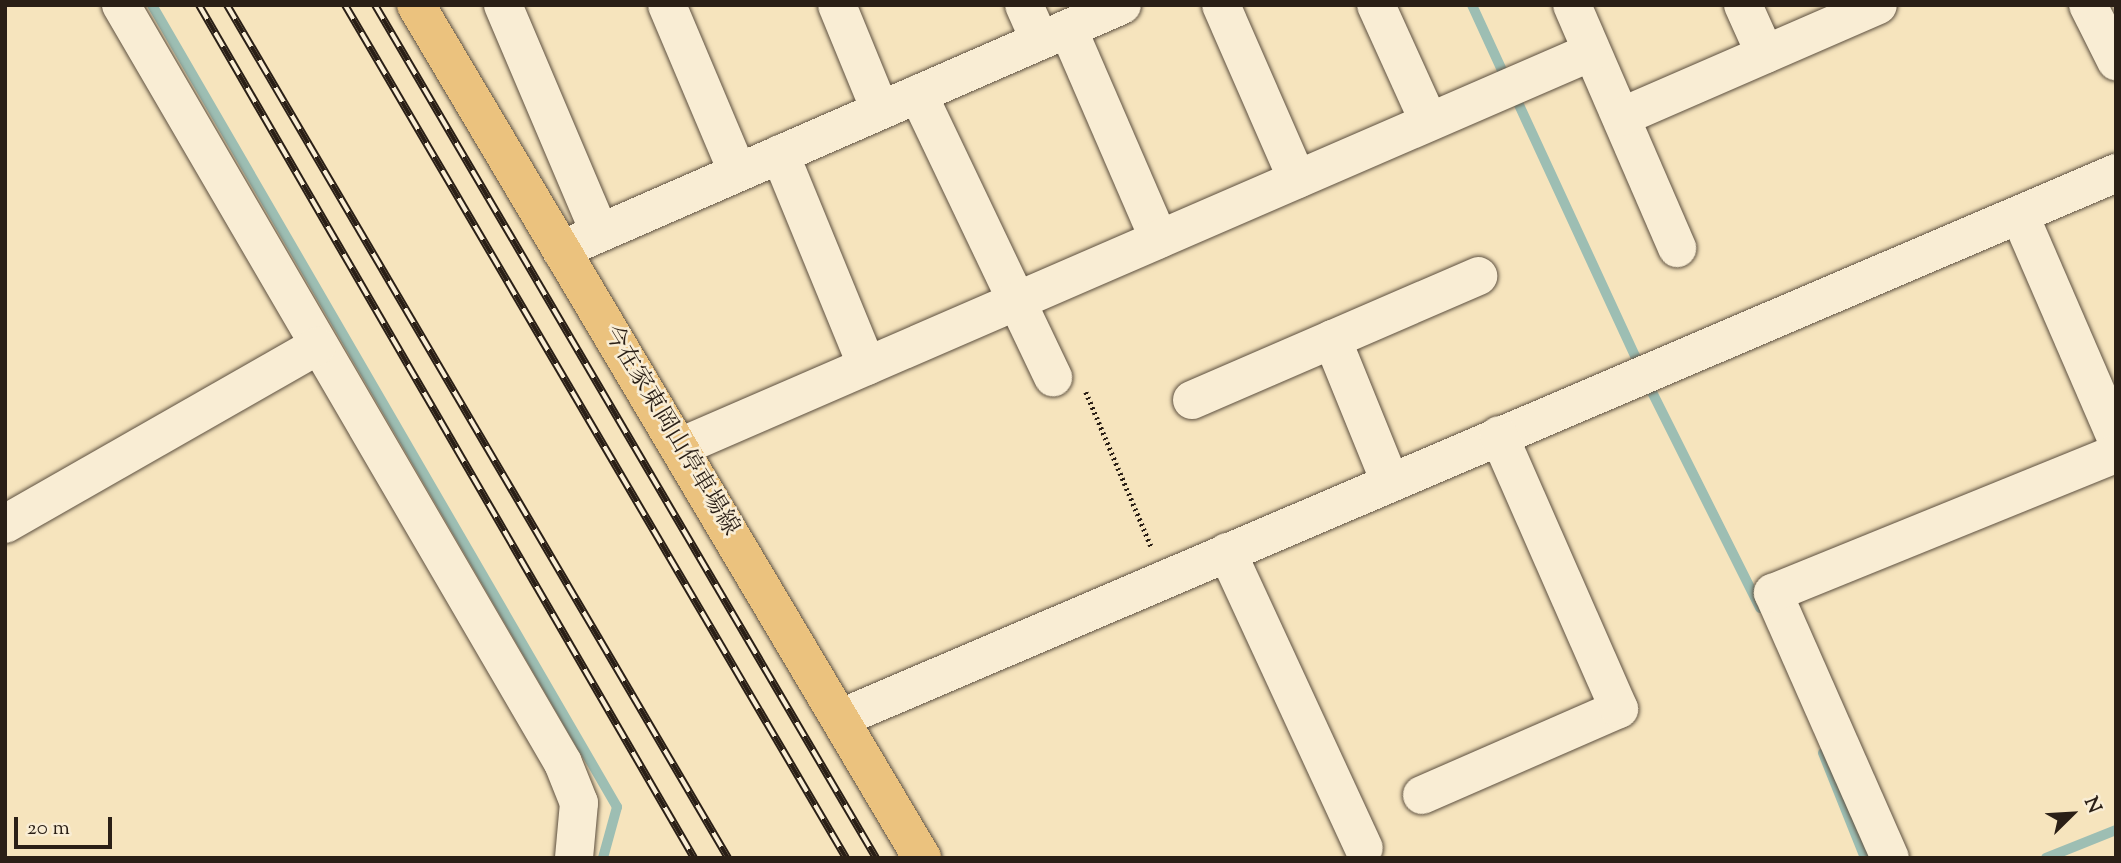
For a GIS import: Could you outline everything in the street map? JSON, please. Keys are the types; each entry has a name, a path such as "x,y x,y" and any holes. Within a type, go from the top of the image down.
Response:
{"main road":[{"name":"今在家東岡山停車場線","path":"416,5 922,858"}],"street":[{"path":"121,5 317,346 563,763 579,803 574,858"},
{"path":"503,5 599,231"},
{"path":"667,5 737,171"},
{"path":"837,5 880,110"},
{"path":"1024,5 1054,35 1159,239"},
{"path":"561,250 599,231 1122,5"},
{"path":"1221,5 1297,179"},
{"path":"1376,5 1429,122"},
{"path":"1572,5 1676,248"},
{"path":"1743,5 1765,54"},
{"path":"1621,117 1878,5"},
{"path":"2088,5 2116,61"},
{"path":"680,447 1591,52"},
{"path":"918,94 1014,302 1053,376"},
{"path":"780,154 867,366"},
{"path":"841,718 1644,372 2020,216 2116,173"},
{"path":"2020,216 2116,438"},
{"path":"1192,400 1478,276"},
{"path":"1332,339 1390,482"},
{"path":"5,524 317,346"},
{"path":"1422,795 1619,709 1499,435"},
{"path":"1890,858 1773,593 2116,454"},
{"path":"1227,552 1364,848"}],"path":[{"path":"1053,376 1076,371 1164,579"}],"waterway":[{"path":"152,5 617,807 603,858"},
{"path":"1472,5 1507,81"},
{"path":"1514,94 1640,367"},
{"path":"1646,380 1760,608"},
{"path":"1823,753 1865,858"},
{"path":"2046,858 2116,830"}],"railway":[{"path":"199,5 694,858"},
{"path":"227,5 728,858"},
{"path":"345,5 846,858"},
{"path":"375,5 876,858"}]}
